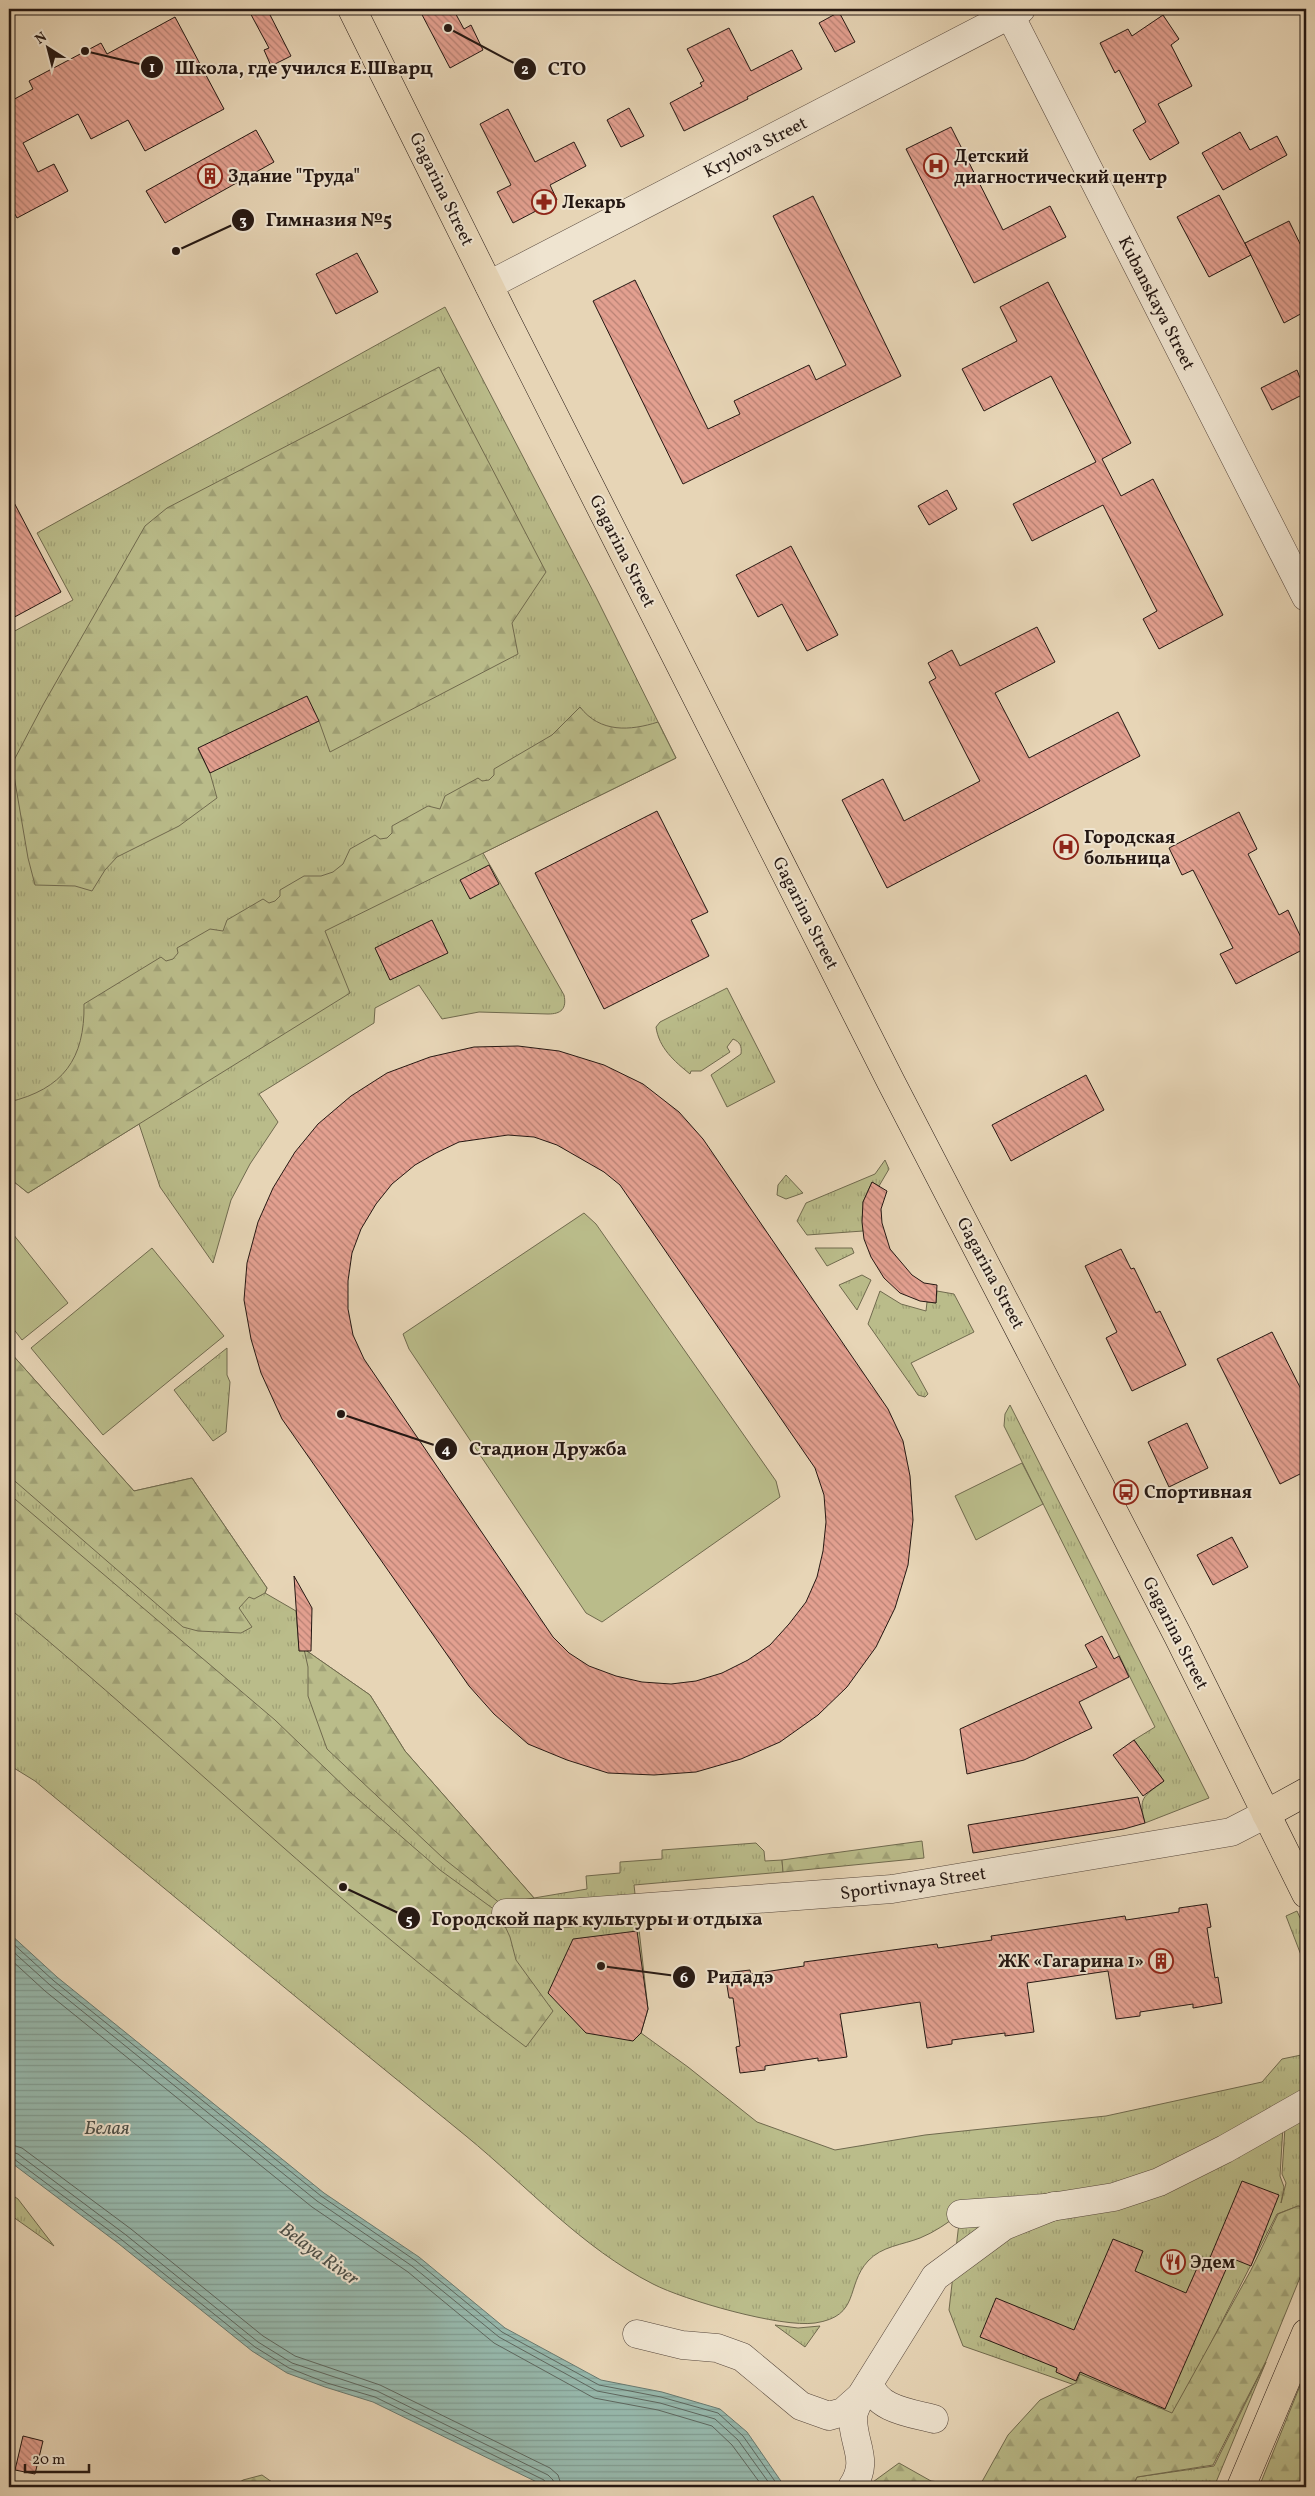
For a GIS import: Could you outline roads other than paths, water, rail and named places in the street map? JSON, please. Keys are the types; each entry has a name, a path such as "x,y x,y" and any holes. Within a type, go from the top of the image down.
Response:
{"main road":[{"name":"Gagarina Street","path":"352,9 891,1082 1161,1602 1306,1894"},
{"name":"Sportivnaya Street","path":"1266,1814 1306,1792"},
{"path":"1241,2487 1306,2333"}],"street":[{"name":"Krylova Street","path":"489,285 1013,11"},
{"name":"Kubanskaya Street","path":"1013,11 1306,597"},
{"name":"Sportivnaya Street","path":"506,1914 567,1913 892,1889 1230,1832 1266,1814"},
{"path":"961,2214 1054,2206 1114,2197 1159,2182 1225,2150 1306,2103"},
{"path":"852,2487 859,2476 861,2453 854,2434 853,2416 865,2389 935,2277 1004,2226 1054,2206"},
{"path":"637,2334 682,2345 717,2348 742,2357 800,2406 829,2416 843,2412 865,2389"},
{"path":"865,2389 871,2392 878,2400 899,2410 934,2419"}],"water":[{"name":"Белая","path":"9,1933 57,1977 324,2193 419,2257 505,2328 601,2380 662,2392 720,2409 747,2432 785,2487 547,2487 373,2402 287,2373 252,2351 119,2244 9,2161"}],"place":[{"name":"СТО","path":"448,28"},
{"name":"Школа, где учился Е.Шварц","path":"85,51"},
{"name":"Детский диагностический центр","path":"936,166"},
{"name":"Здание \"Труда\"","path":"210,176"},
{"name":"Лекарь","path":"544,202"},
{"name":"Гимназия №5","path":"176,251"},
{"name":"Городская больница","path":"1066,847"},
{"name":"Стадион Дружба","path":"341,1414"},
{"name":"Спортивная","path":"1126,1492"},
{"name":"Городской парк культуры и отдыха","path":"343,1887"},
{"name":"ЖК «Гагарина 1»","path":"1161,1961"},
{"name":"Ридадэ","path":"601,1966"},
{"name":"Эдем","path":"1173,2262"}],"water label":[{"name":"Belaya River","path":"320,2253"}]}
